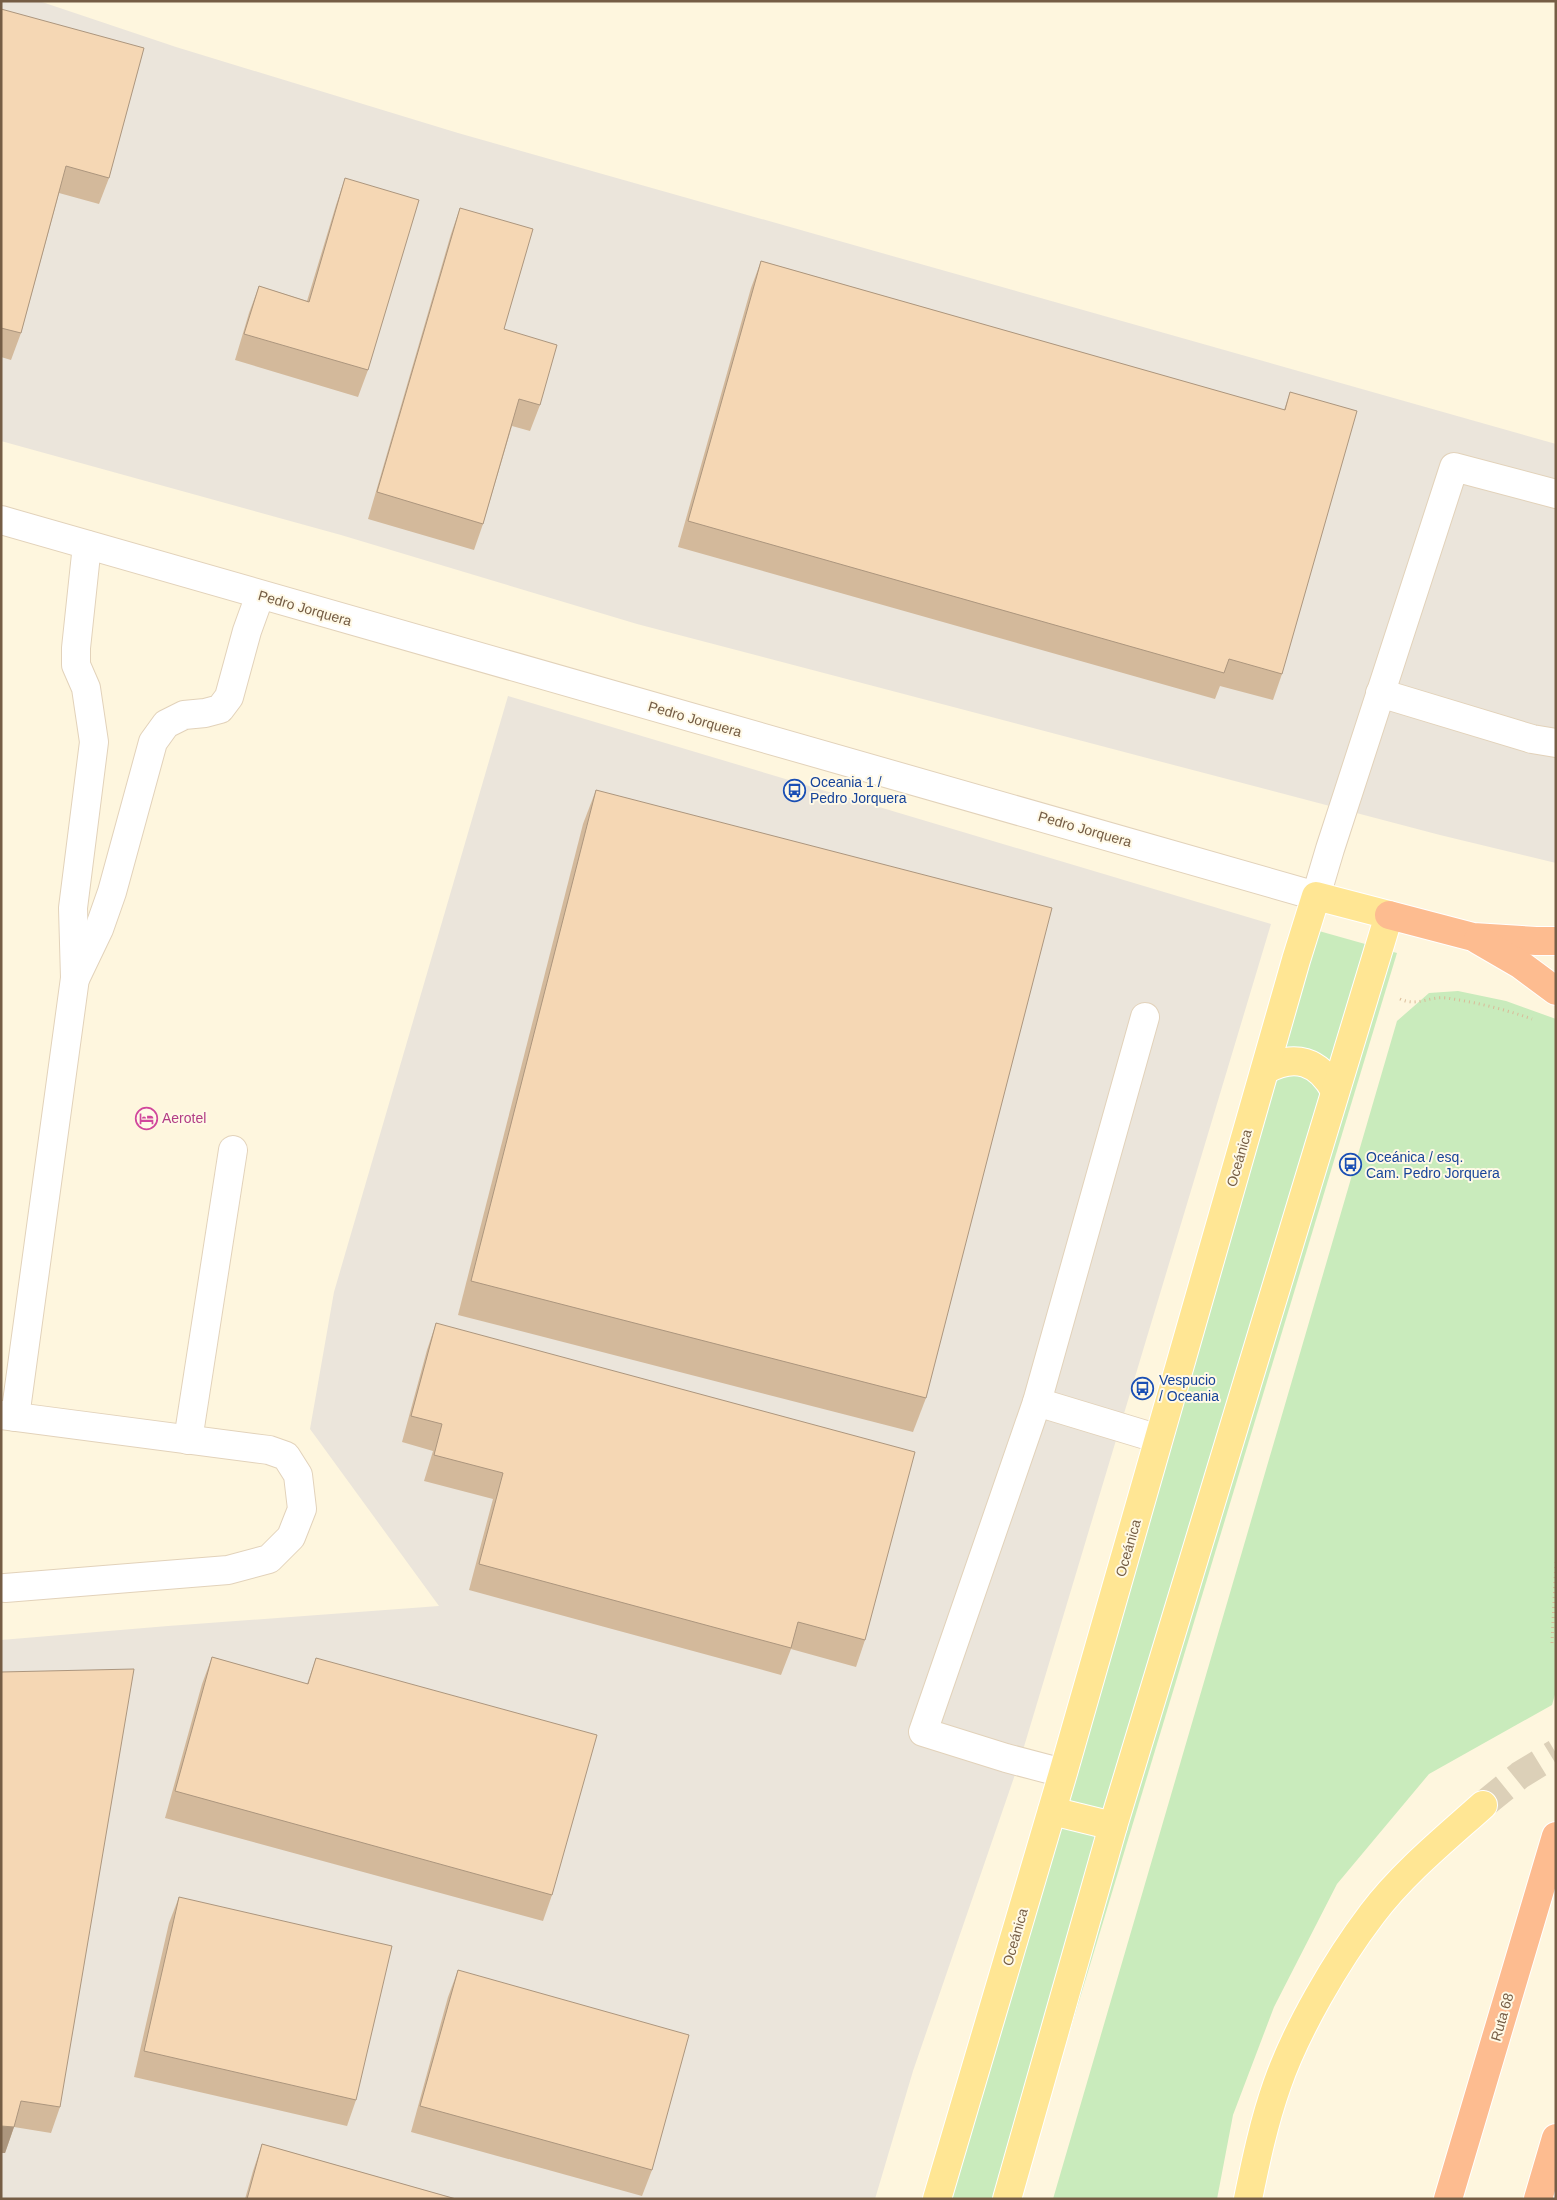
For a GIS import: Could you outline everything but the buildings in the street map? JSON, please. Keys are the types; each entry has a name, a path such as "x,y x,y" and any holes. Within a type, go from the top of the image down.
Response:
{"highway":[{"path":"1389,915 1473,936 1536,942 1556,941"},
{"path":"1473,936 1521,965 1556,991"},
{"name":"Ruta 68","path":"1448,2199 1556,1836"},
{"path":"1538,2199 1556,2138"}],"main road":[{"name":"Pedro Jorquera","path":"1316,896 1389,915"},
{"name":"Oceánica","path":"937,2199 1064,1773 1316,896"},
{"path":"1007,2199 1113,1826 1389,915"},
{"path":"1265,1070 1286,1061 1310,1064 1321,1070 1335,1091"},
{"path":"1248,2199 1262,2132 1277,2084 1323,1990 1373,1912 1406,1876 1482,1805"},
{"path":"1052,1811 1113,1826"}],"street":[{"path":"1316,896 1454,467 1556,494"},
{"name":"Pedro Jorquera","path":"1,520 1316,896"},
{"path":"5,1588 228,1570 269,1559 291,1537 302,1509 298,1475 286,1456 269,1450 8,1416 75,978 72,908 94,742 86,688 76,665 76,648 87,545"},
{"path":"75,978 99,929 112,892 153,742 166,724 184,714 205,713 220,709 230,697 247,631 260,595"},
{"path":"1380,693 1532,739 1556,743"},
{"path":"1064,1773 1006,1758 923,1732 1037,1402 1145,1017"},
{"path":"188,1440 233,1150"},
{"path":"1037,1402 1159,1440"}],"path":[{"path":"1368,983 1410,1003 1443,997 1505,1009 1533,1019"},
{"path":"1552,1643 1556,1560"}],"shaded area":[{"path":"1,1 39,1 176,47 458,133 1556,444 1556,863 1440,835 637,624 341,535 1,441"},
{"path":"508,696 1271,924 1020,1760 913,2071 875,2199 1,2199 1,1640 439,1606 310,1429 334,1292"}],"green space":[{"path":"1319,931 1397,953 1019,2199 944,2199"},
{"path":"1458,991 1506,1001 1556,1019 1556,1691 1552,1705 1429,1774 1337,1884 1274,2007 1233,2115 1217,2199 1053,2199 1397,1021 1429,993"}],"tunnel":[{"path":"1483,1805 1520,1775 1556,1753"}],"place":[{"name":"Oceania 1 / Pedro Jorquera","path":"794,790"},
{"name":"Aerotel","path":"146,1118"},
{"name":"Oceánica / esq. Cam. Pedro Jorquera","path":"1350,1165"},
{"name":"Vespucio / Oceania","path":"1143,1388"}]}
